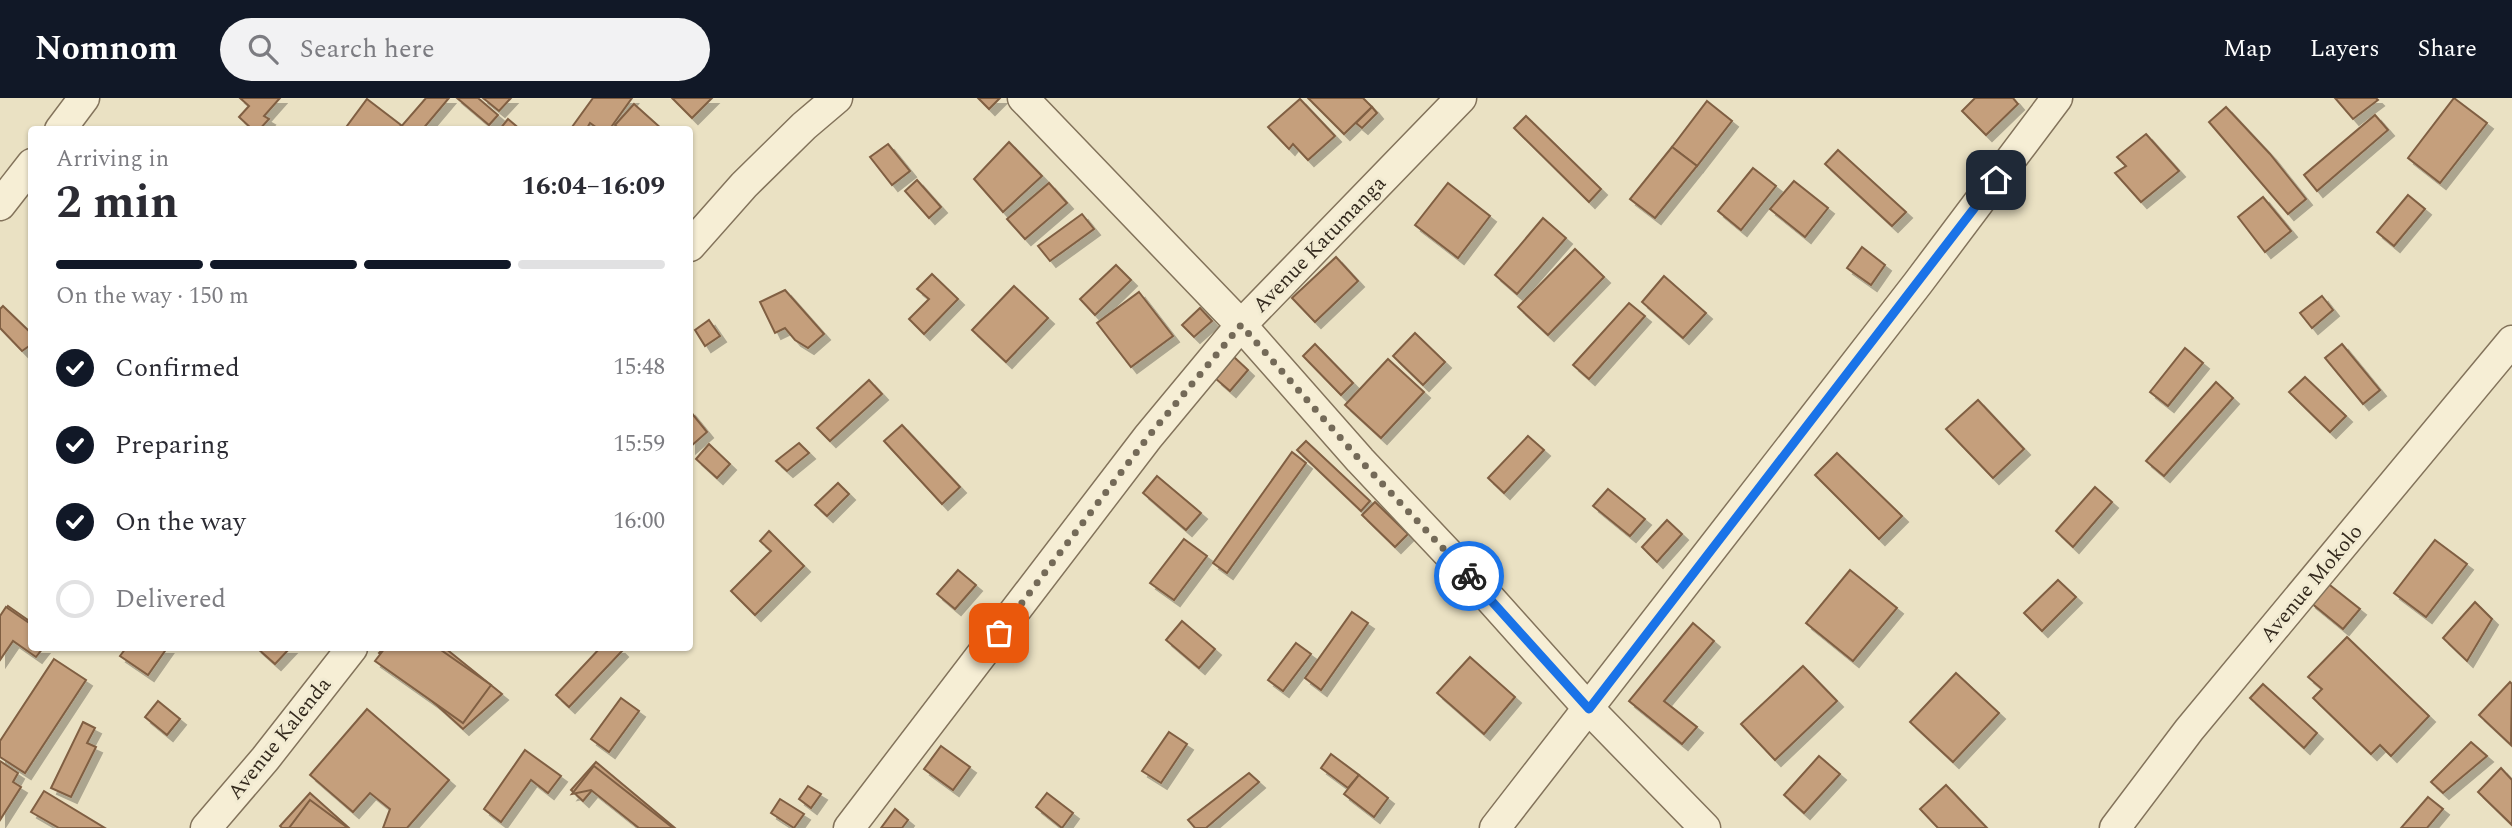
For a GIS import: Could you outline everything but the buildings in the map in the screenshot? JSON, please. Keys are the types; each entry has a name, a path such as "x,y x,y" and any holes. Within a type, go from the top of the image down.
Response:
{"street":[{"path":"63,126 84,98"},
{"path":"693,243 744,185 837,98"},
{"path":"1023,98 1241,325 1360,460 1477,584 1589,709 1705,828"},
{"name":"Avenue Katumanga","path":"849,828 1148,437 1241,325 1461,98"},
{"path":"1495,828 1918,283 2057,98"},
{"path":"0,205 28,169"},
{"name":"Avenue Mokolo","path":"2115,828 2189,730 2512,341"},
{"name":"Avenue Kalenda","path":"206,828 265,759 350,651"}],"way so far":[{"path":"999,633 1148,437 1241,325 1360,460 1469,576"}],"route":[{"path":"1469,576 1589,709 1996,180"}]}
